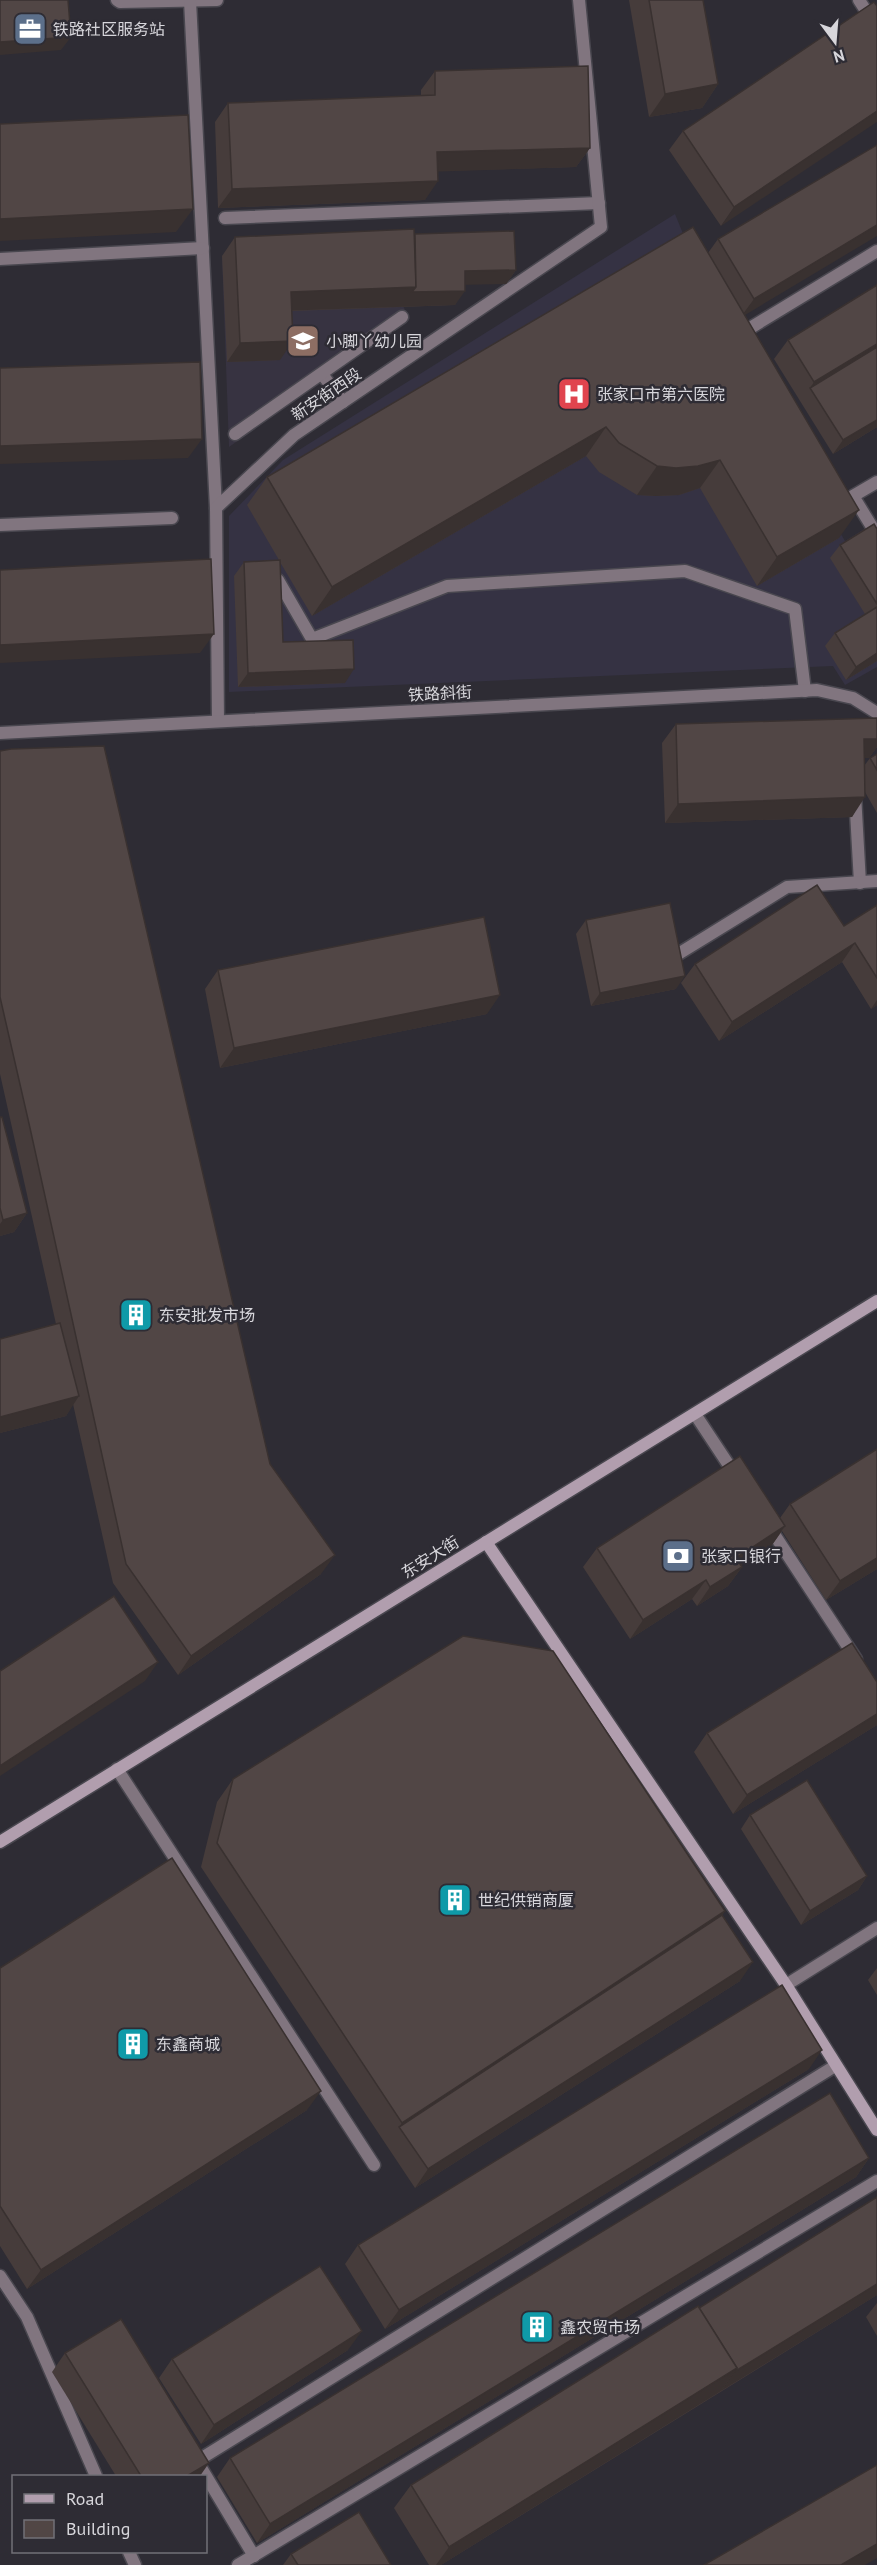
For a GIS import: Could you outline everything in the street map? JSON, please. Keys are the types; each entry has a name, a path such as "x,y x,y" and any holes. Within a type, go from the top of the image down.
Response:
{"main road":[{"name":"东安大街","path":"0,1842 877,1302"},
{"path":"486,1542 786,1985 877,2130"}],"street":[{"path":"117,0 120,2 217,0"},
{"name":"新安街西段","path":"216,508 294,435 601,227 579,0"},
{"path":"860,0 877,28"},
{"path":"190,1 216,508 218,720"},
{"path":"225,218 599,203"},
{"path":"0,259 203,248"},
{"path":"742,333 877,251"},
{"path":"235,434 402,317"},
{"path":"322,374 343,402"},
{"path":"877,482 852,496 877,535"},
{"path":"0,525 172,518"},
{"path":"278,580 312,639 447,586 685,571 795,609 805,691"},
{"name":"铁路斜街","path":"0,734 218,720 805,691 836,693 862,703 877,713"},
{"path":"855,784 860,883"},
{"path":"675,956 787,887 877,882"},
{"path":"695,1414 740,1483"},
{"path":"760,1512 864,1670"},
{"path":"117,1769 374,2165"},
{"path":"786,1985 877,1928"},
{"path":"205,2475 194,2456 835,2066"},
{"path":"238,2565 877,2181"},
{"path":"0,2276 27,2317 96,2475"},
{"path":"207,2478 254,2556"}],"shaded area":[{"name":"张家口市第六医院","path":"675,214 722,329 845,541 864,529 877,551 877,667 845,685 833,666 229,692 229,516 283,460"},
{"name":"小脚丫幼儿园","path":"401,248 403,306 410,319 229,447 222,256"}],"building":[{"name":"铁路社区服务站","path":"0,0 68,0 71,37 0,42"},
{"path":"649,0 703,0 718,84 665,94"},
{"path":"874,2 877,6 877,111 734,207 683,131"},
{"path":"588,66 590,148 437,152 438,181 232,189 228,103 435,95 435,71"},
{"path":"188,115 193,209 0,219 0,124"},
{"path":"877,145 877,225 754,299 718,239"},
{"path":"693,227 859,510 777,557 720,460 698,466 676,468 657,466 619,443 606,427 332,587 267,477"},
{"path":"414,229 416,287 291,292 293,341 240,343 235,237"},
{"path":"514,231 516,270 465,271 465,291 412,292 416,287 415,234"},
{"path":"877,285 877,344 814,382 788,340"},
{"path":"877,347 877,420 843,440 810,388"},
{"path":"200,362 202,439 0,446 0,368"},
{"path":"874,524 877,529 877,604 840,545"},
{"path":"211,559 214,634 0,645 0,570"},
{"path":"280,560 283,642 353,640 354,669 248,673 244,562"},
{"path":"877,607 877,653 856,667 835,633"},
{"path":"877,718 877,739 864,739 865,797 678,804 676,724"},
{"path":"104,746 270,1464 335,1555 191,1656 126,1564 0,997 0,751"},
{"path":"877,754 877,770 870,758"},
{"path":"817,885 844,926 877,905 877,978 855,943 732,1022 695,964"},
{"path":"670,903 685,976 600,993 586,920"},
{"path":"484,917 500,995 234,1048 218,970"},
{"path":"0,1117 2,1117 27,1213 3,1220 0,1208"},
{"path":"60,1323 79,1396 0,1417 0,1339"},
{"path":"877,1449 877,1558 840,1581 790,1504"},
{"name":"张家口银行","path":"740,1456 785,1526 736,1558 742,1567 710,1587 706,1580 643,1620 597,1548"},
{"path":"114,1596 158,1662 0,1766 0,1671"},
{"name":"世纪供销商厦","path":"463,1636 553,1651 725,1911 402,2123 217,1843 233,1779"},
{"path":"852,1643 877,1682 877,1714 747,1795 707,1733"},
{"path":"807,1780 867,1876 810,1911 750,1815"},
{"name":"东鑫商城","path":"172,1858 321,2091 41,2270 0,2206 0,1968"},
{"path":"722,1915 753,1962 428,2169 399,2127"},
{"path":"782,1985 822,2050 399,2310 358,2245"},
{"name":"鑫农贸市场","path":"830,2093 869,2158 270,2524 230,2458"},
{"path":"877,2197 877,2284 734,2372 737,2368 699,2308"},
{"path":"320,2266 362,2331 214,2425 172,2359"},
{"path":"698,2306 737,2368 449,2547 411,2485"},
{"path":"121,2319 209,2463 189,2475 140,2475 65,2353"},
{"path":"877,2465 877,2544 841,2565 704,2565"},
{"path":"359,2512 391,2565 298,2565 291,2554"}],"place":[{"name":"铁路社区服务站","path":"30,29"},
{"name":"小脚丫幼儿园","path":"303,341"},
{"name":"张家口市第六医院","path":"574,394"},
{"name":"东安批发市场","path":"136,1315"},
{"name":"张家口银行","path":"678,1556"},
{"name":"世纪供销商厦","path":"455,1900"},
{"name":"东鑫商城","path":"133,2044"},
{"name":"鑫农贸市场","path":"537,2327"}]}
